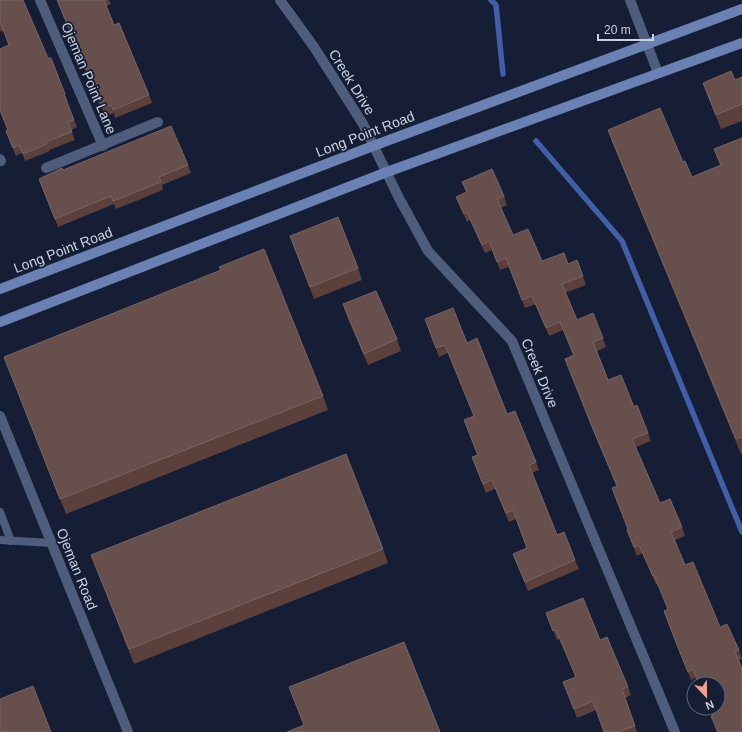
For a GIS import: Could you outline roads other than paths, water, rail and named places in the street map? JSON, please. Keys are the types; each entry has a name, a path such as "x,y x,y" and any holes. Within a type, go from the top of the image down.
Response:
{"main road":[{"name":"Long Point Road","path":"0,289 373,146 742,9"},
{"path":"0,322 386,172 742,43"}],"street":[{"name":"Ojeman Point Lane","path":"40,0 103,146"},
{"name":"Creek Drive","path":"280,0 314,47 363,124 386,172 428,252 512,340 675,732"},
{"path":"630,0 658,73"},
{"path":"46,168 103,146 158,122"},
{"name":"Ojeman Road","path":"0,416 128,732"}],"lane":[{"path":"0,512 11,541"},
{"path":"0,540 52,543"}],"waterway":[{"path":"491,0 496,5 503,74"},
{"path":"536,141 622,241 742,532"}]}
